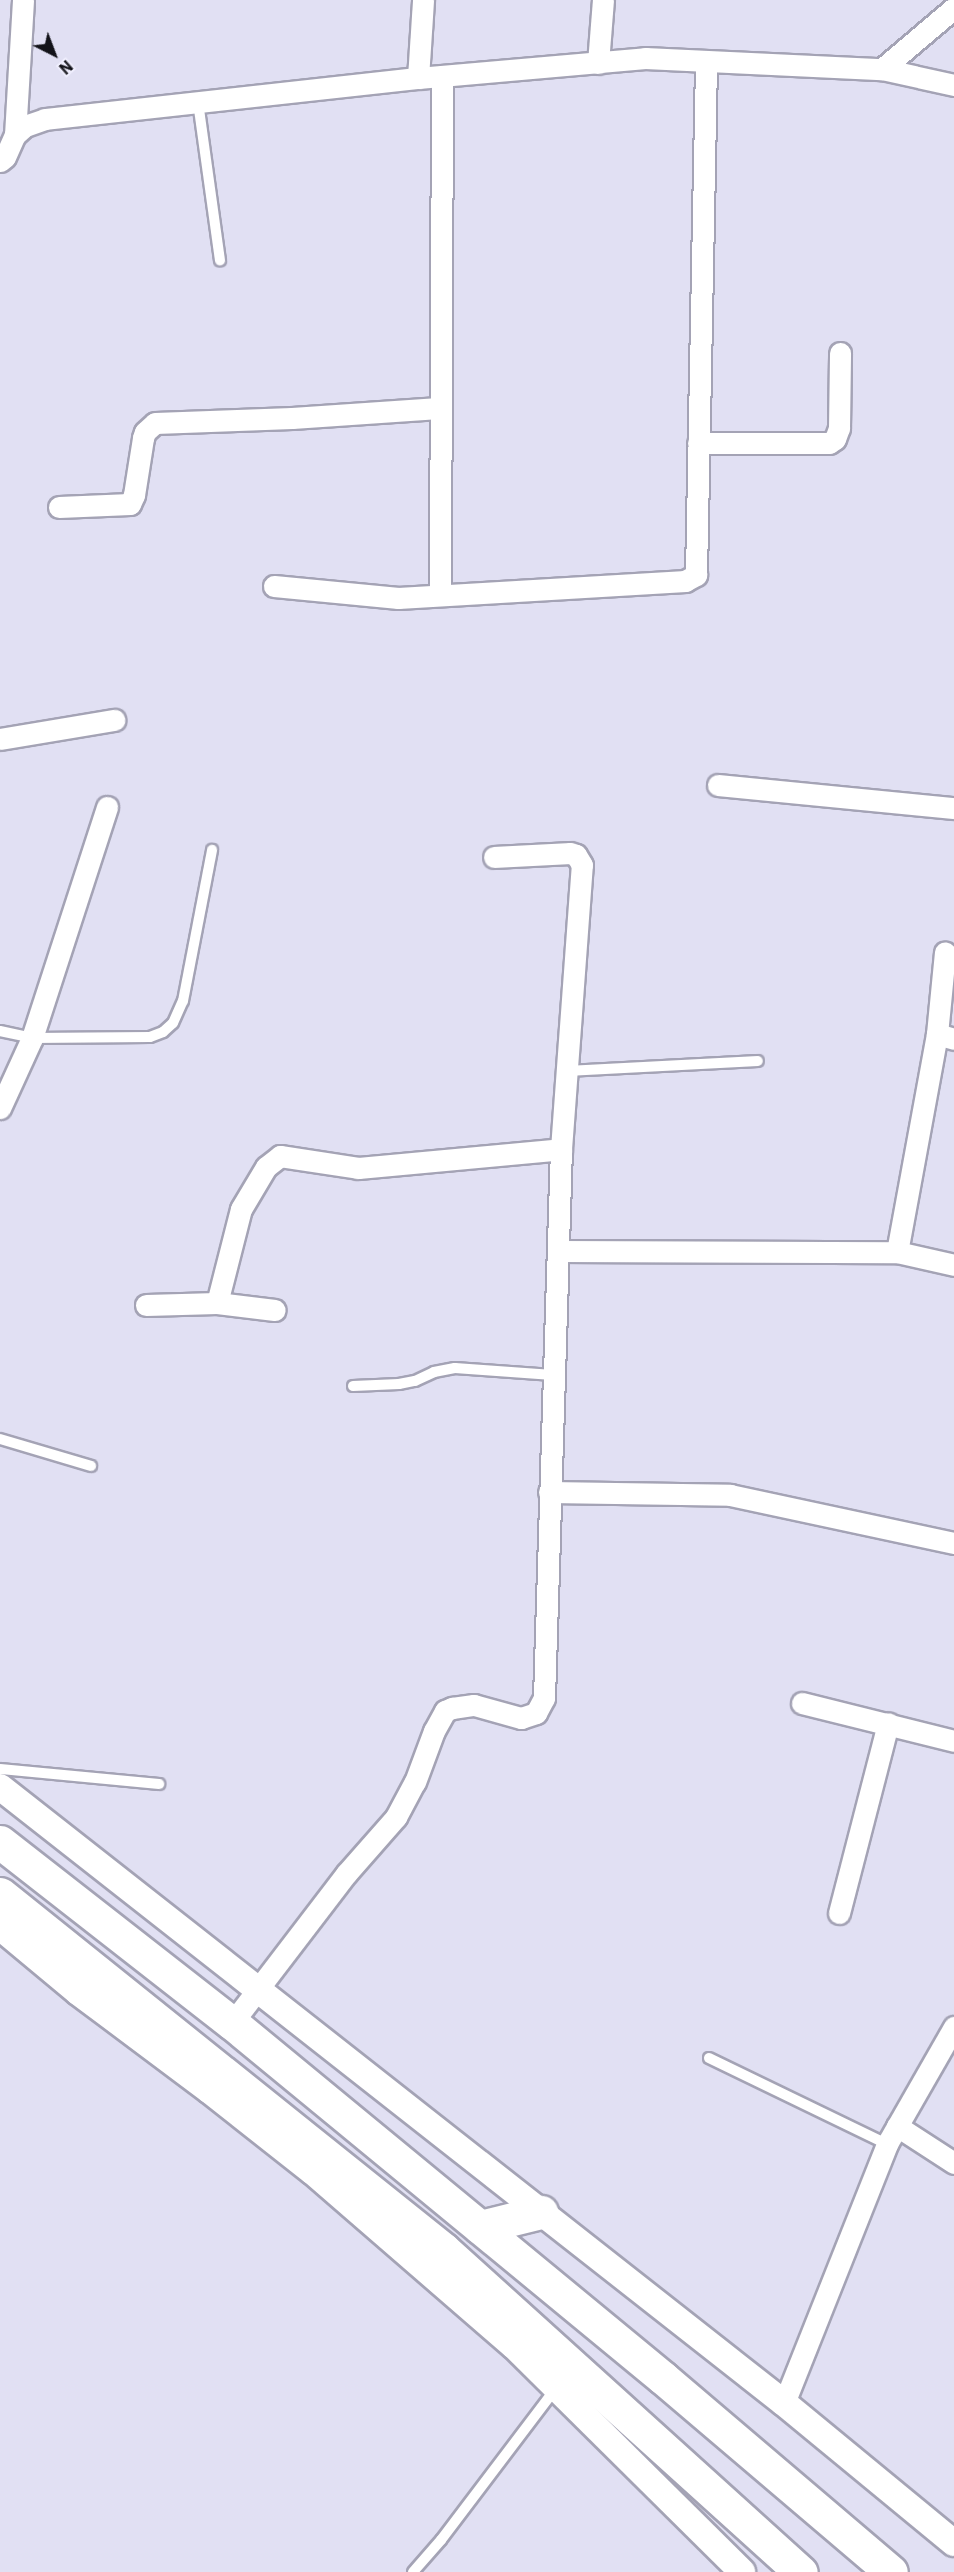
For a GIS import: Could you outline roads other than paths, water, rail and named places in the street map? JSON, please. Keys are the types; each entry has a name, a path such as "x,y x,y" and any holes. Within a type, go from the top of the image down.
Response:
{"highway":[{"path":"0,1842 232,2023 663,2378 891,2572"},
{"path":"0,1894 443,2249 520,2333 801,2572"},
{"path":"480,2227 541,2212"}],"street":[{"path":"0,161 5,157 15,135 23,0"},
{"path":"418,78 423,0"},
{"path":"598,63 603,0"},
{"path":"882,69 954,8"},
{"path":"15,135 26,126 45,119 418,78 663,57 706,62 882,69 954,85"},
{"path":"274,586 374,598 691,579 698,568 698,443 706,62"},
{"path":"440,595 442,76"},
{"path":"698,443 829,442 835,439 839,428 840,353"},
{"path":"59,507 130,504 134,495 143,438 145,432 155,423 292,418 439,408"},
{"path":"0,739 114,720"},
{"path":"718,785 954,808"},
{"path":"0,1108 32,1038 107,807"},
{"path":"232,2023 346,1874 396,1816 415,1782 434,1731 445,1711 474,1706 521,1718 530,1717 540,1708 544,1698 561,1149 582,865 576,855 570,853 494,857"},
{"path":"897,1252 945,1036 945,952"},
{"path":"217,1303 241,1209 267,1167 280,1156 358,1168 561,1149"},
{"path":"558,1251 897,1252 954,1265"},
{"path":"146,1305 217,1303 275,1310"},
{"path":"549,1492 730,1495 954,1543"},
{"path":"802,1703 954,1741"},
{"path":"839,1913 888,1723"},
{"path":"0,1787 256,1991 784,2403 954,2542"},
{"path":"0,1928 78,1992 209,2090 520,2333 556,2388 742,2572"},
{"path":"784,2403 892,2135 954,2027"},
{"path":"892,2135 954,2163"}],"lane":[{"path":"198,102 220,260"},
{"path":"0,1031 32,1038 150,1037 163,1032 173,1023 183,1001 212,850"},
{"path":"567,1071 758,1061"},
{"path":"353,1386 399,1384 415,1381 434,1372 455,1368 553,1375"},
{"path":"0,1439 91,1466"},
{"path":"0,1769 159,1784"},
{"path":"709,2058 892,2135"},
{"path":"413,2572 441,2540 556,2388"}]}
